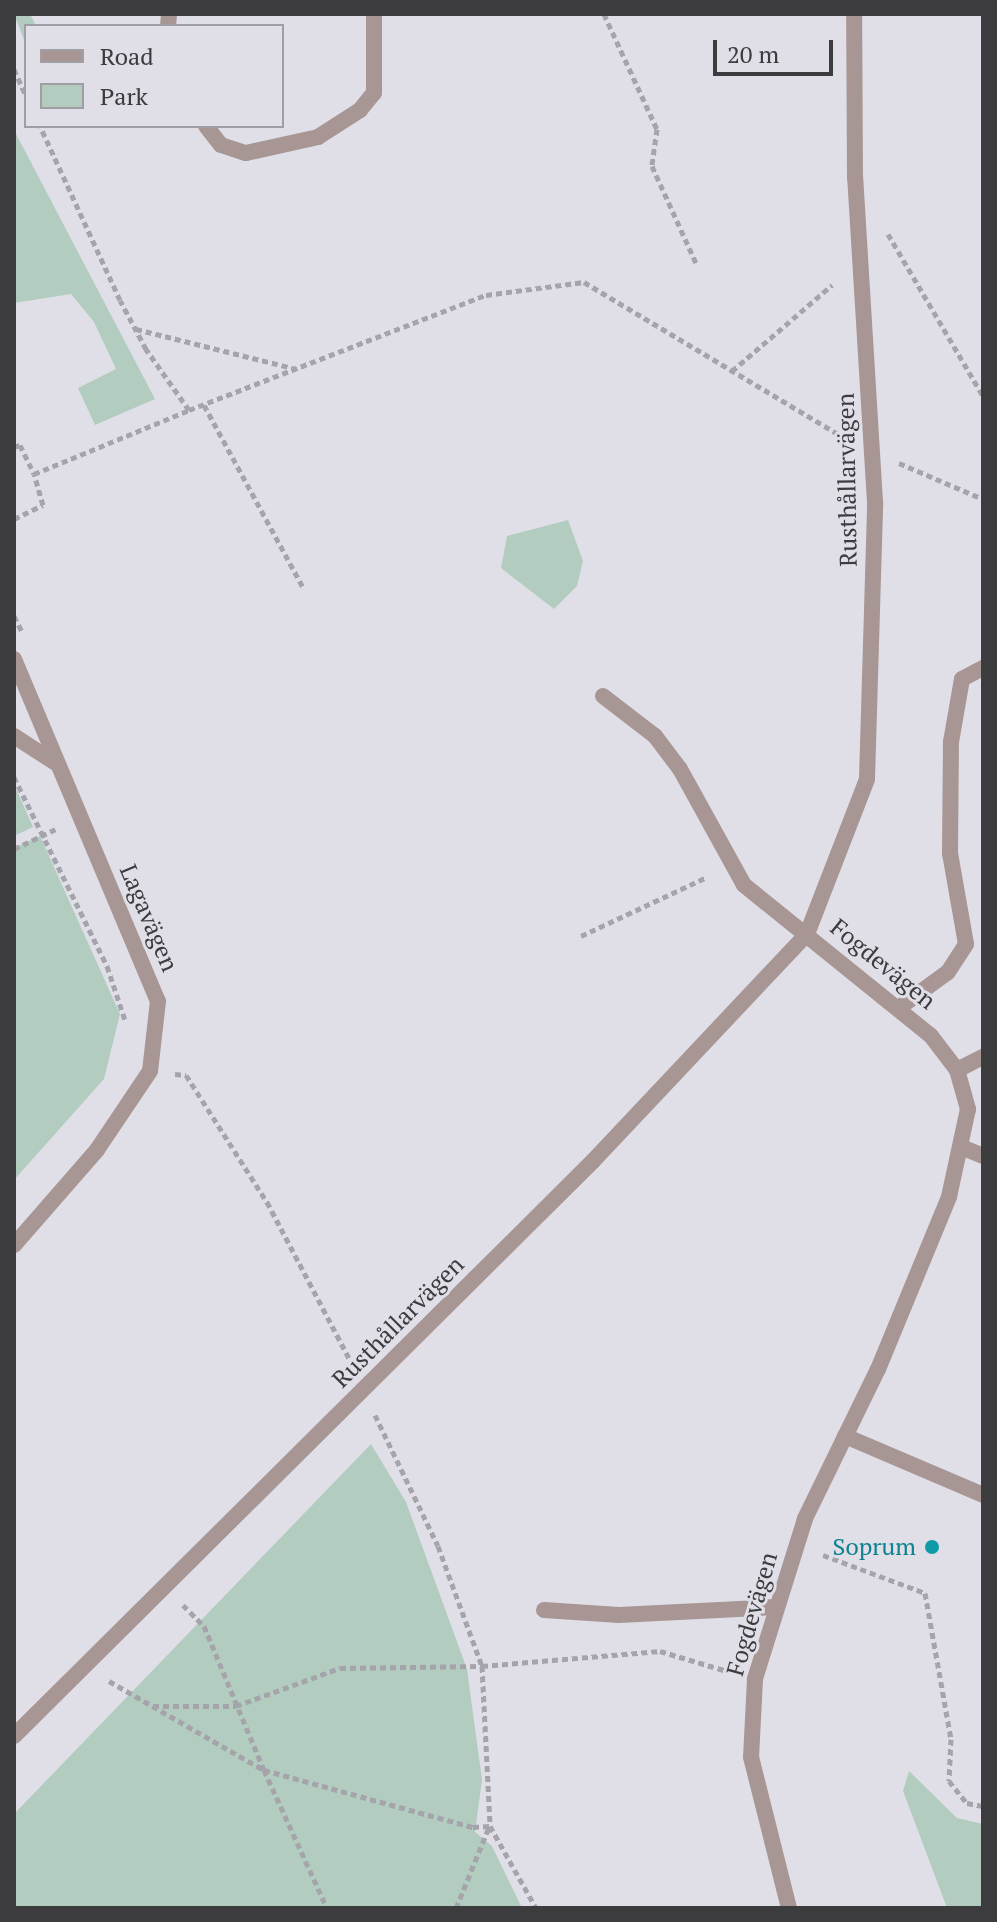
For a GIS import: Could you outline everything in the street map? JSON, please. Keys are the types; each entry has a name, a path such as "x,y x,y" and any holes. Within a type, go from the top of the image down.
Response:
{"street":[{"path":"208,128 221,145 246,153 270,151 318,137 360,110 374,93 374,14"},
{"name":"Rusthållarvägen","path":"14,1736 465,1290 807,934 867,779 875,502 861,262 854,14"},
{"name":"Lagavägen","path":"14,659 54,762 158,1001 150,1071 97,1150 14,1245"},
{"path":"900,1007 948,972 966,944 950,853 951,742 962,679 983,668"},
{"path":"603,696 655,736 680,769 744,885 807,934"},
{"path":"14,736 54,762"},
{"name":"Fogdevägen","path":"789,1908 751,1757 755,1679 796,1545 949,1197 968,1109 957,1070 931,1036 900,1007 807,934"},
{"path":"957,1070 983,1057"},
{"path":"961,1147 983,1156"},
{"path":"845,1436 983,1495"},
{"path":"544,1610 619,1615 775,1607"}],"path":[{"path":"604,14 657,129 652,166 697,265"},
{"path":"14,69 24,92"},
{"path":"41,128 136,329 189,410"},
{"path":"885,230 983,396"},
{"path":"732,371 861,262"},
{"path":"34,474 189,410 486,295 584,282 833,432"},
{"path":"136,329 297,369"},
{"path":"204,405 304,589"},
{"path":"14,447 20,445 34,474 43,505 14,519"},
{"path":"919,473 983,499"},
{"path":"14,777 45,834 107,966 125,1018 124,1031"},
{"path":"14,849 79,818"},
{"path":"581,936 733,865"},
{"path":"150,1071 186,1075 267,1202 356,1372"},
{"path":"369,1400 438,1546 482,1666 490,1826 536,1908"},
{"path":"796,1545 925,1593 951,1739 949,1781 967,1803 983,1806"},
{"path":"165,1587 204,1626 236,1706 327,1908"},
{"path":"153,1706 236,1706 340,1668 482,1666 660,1651 755,1679"},
{"path":"90,1660 112,1685 264,1770 473,1827 490,1826"},
{"path":"456,1908 482,1836 490,1826"}],"green space":[{"path":"14,14 30,14 35,24 24,24 24,40"},
{"path":"14,130 155,399 95,425 78,388 116,369 94,322 71,294 14,303"},
{"path":"568,520 583,561 577,586 554,609 501,568 507,536"},
{"path":"14,784 33,827 14,836"},
{"path":"40,836 120,1014 104,1079 14,1180 14,848"},
{"path":"371,1444 406,1502 467,1669 482,1780 475,1832 492,1846 522,1908 14,1908 14,1814"},
{"path":"909,1771 957,1818 983,1824 983,1908 947,1908 903,1791"}],"place":[{"name":"Soprum","path":"932,1547"}]}
